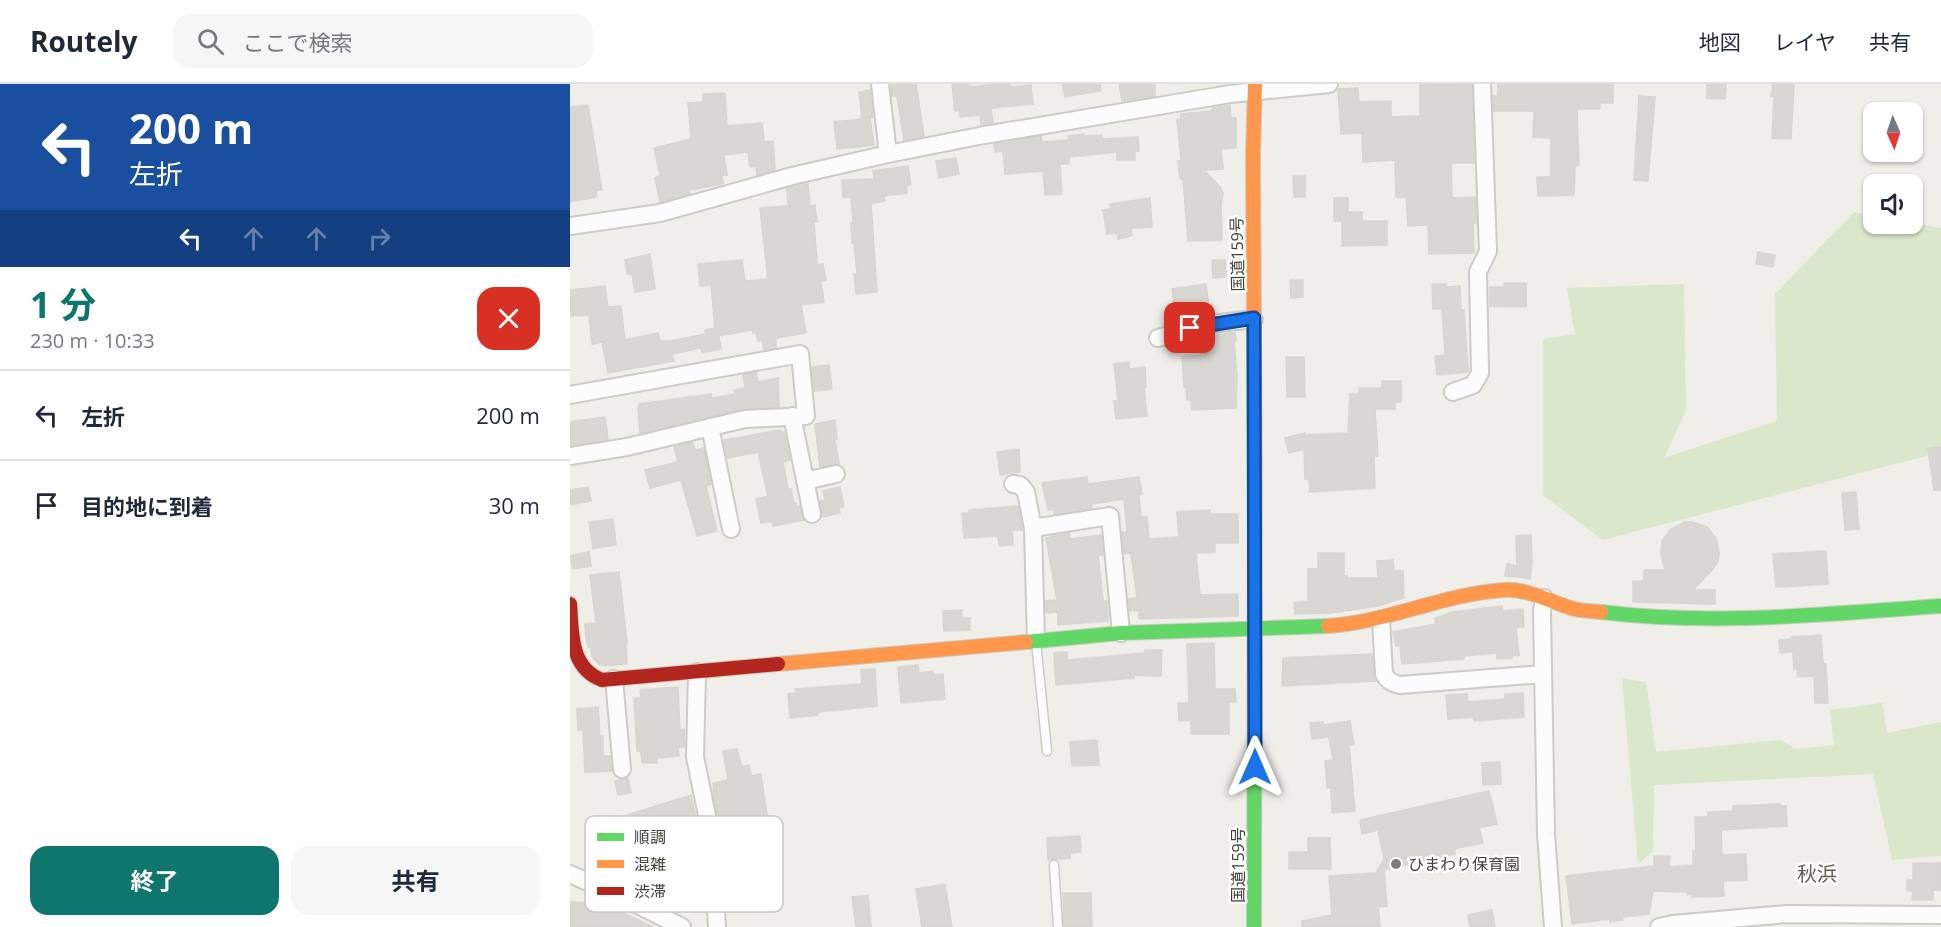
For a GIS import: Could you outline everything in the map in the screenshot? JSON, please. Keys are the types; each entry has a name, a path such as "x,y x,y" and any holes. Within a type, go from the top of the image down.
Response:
{"main road":[{"name":"国道159号","path":"1254,927 1256,629 1253,156 1255,88"},
{"path":"570,604 579,667 586,675 594,679 614,680 1121,633 1331,626 1382,619 1416,608 1485,593 1520,590 1575,609 1640,617 1779,618 1941,606"}],"street":[{"path":"880,84 888,154"},
{"path":"570,226 660,213 792,176 888,154 1255,88 1329,84"},
{"path":"1453,392 1473,384 1480,374 1478,272 1488,251 1482,84"},
{"path":"1158,338 1211,324 1254,318"},
{"path":"570,396 800,354 806,416 746,419 627,447 570,456"},
{"path":"792,416 812,514"},
{"path":"710,427 730,529"},
{"path":"805,481 836,474"},
{"path":"1013,484 1020,484 1026,492 1033,528 1036,641"},
{"path":"1033,528 1110,516 1121,633"},
{"path":"1544,598 1546,834 1553,927"},
{"path":"1382,619 1384,674 1393,684 1543,674"},
{"path":"697,672 695,757 707,816"},
{"path":"614,680 622,769"},
{"path":"570,874 585,881"},
{"path":"653,912 682,927"},
{"path":"716,912 717,927"},
{"path":"1659,927 1696,921 1787,914 1941,915"}],"lane":[{"path":"1036,641 1047,751"},
{"path":"1054,865 1058,927"}],"green space":[{"path":"1854,212 1863,214 1863,234 1923,234 1923,225 1941,228 1941,452 1603,540 1543,495 1543,339 1575,334 1567,288 1684,284 1686,410 1664,458 1777,421 1775,294"},
{"path":"1622,678 1646,682 1656,752 1781,740 1796,749 1834,745 1830,710 1882,703 1887,733 1941,722 1941,856 1892,860 1873,774 1654,785 1653,851 1638,864"}],"building":[{"path":"891,84 916,84 924,136 904,140 897,96 892,96"},
{"path":"952,84 969,84 970,87 997,84 1010,84 1011,87 1031,85 1033,104 991,108 993,123 981,125 980,115 960,117 959,110 955,111"},
{"path":"1062,84 1100,84 1101,91 1065,97"},
{"path":"1119,84 1155,84 1155,96 1122,101"},
{"path":"1472,84 1474,163 1451,163 1452,198 1476,197 1476,223 1473,223 1474,253 1429,254 1428,225 1408,226 1406,197 1396,197 1395,160 1363,162 1362,133 1341,134 1338,89 1358,88 1359,102 1391,101 1391,117 1420,116 1420,85"},
{"path":"1498,84 1613,84 1613,103 1600,103 1600,109 1577,109 1579,165 1575,165 1574,195 1538,196 1537,177 1551,177 1551,138 1533,137 1534,111 1493,111 1493,96 1498,96"},
{"path":"1707,84 1726,84 1725,99 1707,98"},
{"path":"1773,84 1794,84 1791,139 1772,138"},
{"path":"870,90 873,117 862,118 859,92"},
{"path":"725,93 727,126 762,123 764,142 773,141 775,170 757,175 756,166 750,167 748,152 724,155 727,175 722,175 723,184 689,190 690,194 660,202 655,178 660,175 654,148 691,139 688,103 703,102 703,94"},
{"path":"1639,96 1655,97 1648,181 1634,180"},
{"path":"588,105 602,190 596,191 597,197 570,202 570,107"},
{"path":"1230,105 1231,118 1236,118 1236,148 1221,149 1223,169 1204,170 1221,188 1223,194 1222,240 1188,241 1183,179 1180,179 1178,161 1181,161 1177,119 1181,119 1181,114 1212,111 1212,108"},
{"path":"870,118 874,145 837,149 834,122"},
{"path":"1084,134 1084,136 1102,135 1102,139 1138,137 1139,151 1135,152 1135,160 1117,160 1117,152 1069,157 1069,164 1060,164 1062,194 1045,195 1043,171 1005,174 1003,151 995,152 994,144 1041,136 1042,142 1069,140 1068,136"},
{"path":"956,158 959,174 939,178 936,161"},
{"path":"908,166 911,185 906,185 907,193 884,196 885,201 871,204 877,292 856,294 854,274 857,274 854,243 852,243 851,197 843,197 842,180 874,179 873,171"},
{"path":"1293,176 1305,176 1305,197 1294,197"},
{"path":"808,184 810,206 815,205 817,222 814,222 817,265 823,264 826,280 821,281 824,302 801,305 806,333 776,338 776,348 764,350 762,340 758,341 753,330 719,336 721,349 702,353 701,348 672,354 674,361 608,373 602,342 592,344 589,315 570,316 570,290 605,286 608,307 621,306 625,340 658,333 660,341 706,334 705,330 715,328 711,285 700,286 698,264 742,260 745,281 768,279 760,208 788,206 787,188"},
{"path":"1150,198 1152,227 1131,228 1132,236 1118,239 1117,233 1107,234 1103,210 1111,209 1110,204"},
{"path":"1334,198 1348,198 1348,212 1362,212 1362,221 1387,221 1387,245 1342,246 1342,221 1334,221"},
{"path":"1758,252 1775,255 1773,267 1756,264"},
{"path":"650,254 655,289 635,292 632,274 627,274 625,260"},
{"path":"1212,260 1225,260 1226,277 1213,278"},
{"path":"1290,280 1303,280 1303,297 1291,298"},
{"path":"1504,283 1526,283 1526,307 1490,306 1490,287 1504,287"},
{"path":"1206,284 1210,314 1197,317 1196,308 1175,311 1172,289"},
{"path":"1432,284 1446,284 1446,287 1460,286 1468,372 1437,375 1435,356 1445,355 1442,309 1433,309"},
{"path":"1235,332 1236,408 1192,410 1191,399 1187,400 1186,387 1184,387 1182,357 1201,355 1199,338"},
{"path":"1286,357 1304,357 1305,397 1287,397"},
{"path":"1129,362 1129,369 1145,367 1146,387 1144,387 1147,416 1116,419 1114,401 1118,401 1114,364"},
{"path":"829,365 832,389 814,391 812,367"},
{"path":"756,372 758,382 778,378 779,407 743,409 640,433 639,404 711,394 712,398 735,394 734,390 745,388 743,375"},
{"path":"1382,381 1401,381 1401,402 1395,402 1395,409 1375,409 1378,456 1374,456 1375,488 1310,492 1309,479 1305,479 1304,449 1289,453 1285,438 1305,433 1305,435 1348,433 1350,394 1359,394 1359,388 1382,388"},
{"path":"605,417 608,439 570,445 570,422"},
{"path":"835,420 837,439 835,440 839,464 820,467 815,424"},
{"path":"780,430 784,432 790,460 783,462 788,489 791,489 796,507 800,506 804,520 773,526 772,521 761,523 756,499 768,496 758,452 727,458 724,440"},
{"path":"692,442 695,450 704,448 711,484 706,486 717,531 697,536 681,480 650,488 645,470 678,462 674,447"},
{"path":"1941,447 1941,490 1934,490 1928,449"},
{"path":"1019,449 1020,472 1000,475 997,452"},
{"path":"1087,477 1088,484 1139,477 1142,494 1139,495 1141,517 1147,517 1149,539 1179,537 1177,512 1210,510 1210,514 1238,514 1238,543 1215,543 1215,552 1196,553 1200,595 1238,594 1238,616 1139,619 1139,610 1130,611 1128,599 1137,598 1131,553 1124,554 1122,532 1127,532 1124,499 1092,504 1092,508 1054,514 1054,509 1048,510 1042,483"},
{"path":"588,487 591,501 570,505 570,490"},
{"path":"840,487 844,507 839,508 840,513 822,517 820,501 825,500 823,491"},
{"path":"1856,492 1859,529 1845,530 1842,493"},
{"path":"1018,506 1023,530 1012,530 1013,545 999,546 998,536 964,538 962,513 969,513 969,510"},
{"path":"613,519 616,545 593,549 589,522"},
{"path":"1685,522 1707,527 1716,538 1718,562 1693,590 1715,590 1715,604 1633,602 1633,581 1644,581 1644,570 1665,570 1661,555 1662,541 1671,529"},
{"path":"1069,533 1070,539 1101,535 1103,555 1098,555 1103,601 1107,601 1108,621 1058,625 1058,612 1046,613 1045,601 1057,600 1046,538"},
{"path":"1531,535 1530,579 1505,576 1507,564 1517,566 1516,536"},
{"path":"1826,551 1828,584 1776,587 1773,554"},
{"path":"589,552 591,566 573,569 570,556"},
{"path":"1318,553 1344,553 1344,576 1347,578 1378,578 1377,561 1393,560 1394,571 1403,571 1404,598 1378,606 1330,613 1295,614 1294,603 1308,601 1308,569 1318,569"},
{"path":"619,572 627,643 627,664 604,666 592,657 591,647 588,647 586,637 585,624 596,623 590,575"},
{"path":"1502,606 1503,611 1523,609 1524,627 1516,627 1519,655 1497,659 1497,653 1464,656 1464,659 1402,664 1400,646 1396,646 1393,632 1436,624 1435,618 1453,612"},
{"path":"962,610 962,618 970,618 970,630 944,631 943,611"},
{"path":"1821,635 1823,664 1826,664 1828,703 1815,703 1814,676 1798,677 1797,669 1794,669 1793,652 1780,653 1779,640"},
{"path":"1214,643 1215,689 1235,689 1236,702 1229,702 1229,734 1191,734 1191,720 1179,721 1178,703 1189,703 1187,644"},
{"path":"1145,650 1162,650 1161,676 1134,675 1134,678 1056,685 1054,653 1067,652 1067,660 1145,653"},
{"path":"1372,654 1376,681 1282,686 1283,658"},
{"path":"918,665 919,673 933,671 933,675 943,674 945,699 901,703 898,667"},
{"path":"875,669 877,706 818,712 818,715 790,718 788,694 796,693 795,689 862,684 861,670"},
{"path":"678,687 680,730 684,729 685,747 678,747 679,756 657,758 657,763 642,763 641,751 637,751 634,698 641,698 640,690"},
{"path":"1523,693 1524,717 1474,721 1473,717 1448,719 1446,695 1467,694 1468,702 1505,699 1505,694"},
{"path":"598,707 600,736 603,736 603,756 610,756 612,771 585,772 583,730 578,730 577,709"},
{"path":"1350,721 1354,745 1349,745 1355,811 1332,813 1331,788 1327,788 1325,761 1333,760 1329,737 1312,739 1310,723 1323,722 1323,725"},
{"path":"1097,740 1099,765 1072,766 1070,742"},
{"path":"737,749 742,767 749,765 751,776 761,774 767,816 717,816 713,783 728,780 723,751"},
{"path":"1500,762 1501,784 1483,785 1482,763"},
{"path":"628,778 631,793 618,795 615,781"},
{"path":"1489,791 1497,824 1479,828 1483,843 1454,849 1455,854 1384,870 1387,906 1378,907 1380,927 1302,927 1302,921 1332,915 1329,876 1376,873 1384,859 1378,830 1362,834 1360,820"},
{"path":"691,795 696,816 624,816"},
{"path":"1780,804 1780,806 1786,806 1787,826 1721,830 1722,855 1746,854 1747,880 1723,881 1724,896 1692,897 1692,894 1687,895 1687,892 1653,891 1649,914 1622,917 1623,920 1610,922 1610,919 1572,924 1566,876 1654,866 1654,856 1670,856 1669,867 1693,865 1693,851 1696,851 1695,817 1708,817 1708,812 1733,811 1733,806"},
{"path":"1080,836 1081,852 1070,853 1070,858 1048,860 1047,838"},
{"path":"1308,838 1330,838 1331,869 1289,869 1289,852 1308,852"},
{"path":"1913,863 1941,863 1941,890 1933,890 1933,900 1912,900 1913,891 1907,891 1907,880 1913,880"},
{"path":"945,884 952,927 922,927 916,889"},
{"path":"1063,893 1091,893 1092,927 1064,927"},
{"path":"868,895 871,927 856,927 852,897"},
{"path":"570,902 585,903 585,912 623,912 653,927 570,927"},
{"path":"1492,910 1495,927 1470,927 1468,915"}],"traffic: fast":[{"path":"1254,927 1255,495"},
{"path":"1601,612 1643,616 1728,618 1814,615 1941,606"},
{"path":"1026,642 1121,633 1328,626"}],"traffic: slow":[{"path":"1255,84 1253,156 1255,495"},
{"path":"1328,626 1372,619 1459,597 1503,590 1530,593 1574,609 1601,612"},
{"path":"778,664 1026,642"}],"traffic: jam":[{"path":"570,604 573,638 578,658 584,667 602,680 778,664"}],"place":[{"name":"ひまわり保育園","path":"1396,864"}],"district":[{"name":"秋浜","path":"1817,874"}],"route":[{"path":"1190,328 1254,318 1255,767"}]}
